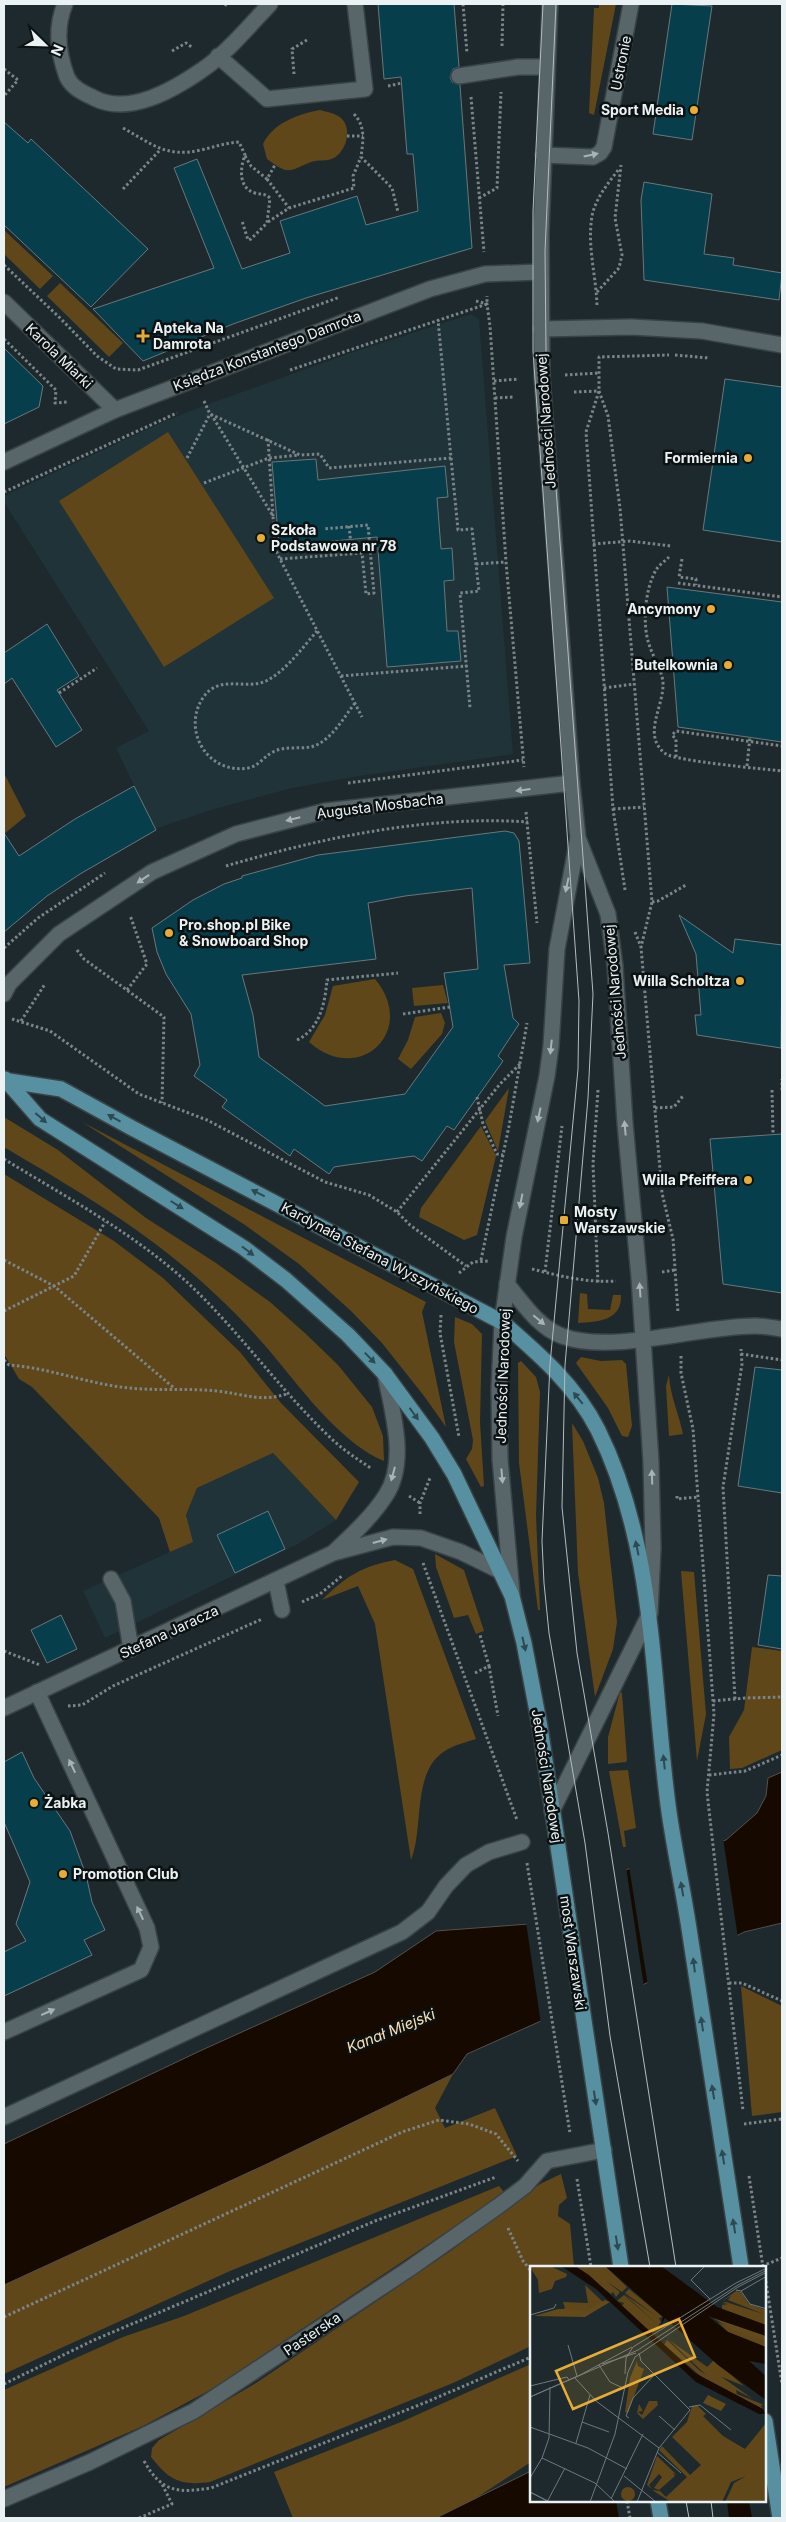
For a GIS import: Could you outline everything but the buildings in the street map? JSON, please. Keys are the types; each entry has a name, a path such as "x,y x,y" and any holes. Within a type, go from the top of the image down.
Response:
{"main road":[{"name":"Kardynała Stefana Wyszyńskiego","path":"6,1080 61,1089 502,1322 550,1364 582,1403 598,1430 613,1465 631,1520 650,1613"},
{"name":"Kardynała Stefana Wyszyńskiego","path":"6,1080 40,1118 244,1248 286,1280 348,1335 385,1374 432,1438 454,1474 512,1596"},
{"name":"Jedności Narodowej","path":"512,1596 534,1693 559,1855"},
{"name":"Jedności Narodowej","path":"650,1613 669,1811 741,2266"},
{"name":"most Warszawski","path":"559,1855 621,2266"},
{"path":"766,2427 780,2518"},
{"path":"658,2502 661,2518"}],"street":[{"path":"65,4 58,32 63,66 69,81 79,90 100,101 118,104 137,103 204,69 270,4"},
{"path":"218,56 267,99 365,90 355,4"},
{"name":"Jedności Narodowej","path":"550,4 540,272 542,376 572,784 578,838 608,914 618,1000 625,1123 643,1338 652,1481 650,1613"},
{"name":"Ustronie","path":"543,155 593,157 600,153 604,147 632,4"},
{"path":"464,75 502,69 547,67"},
{"name":"Księdza Konstantego Damrota","path":"4,462 115,410 438,286 486,274 540,272"},
{"name":"Karola Miarki","path":"4,302 115,410"},
{"path":"541,329 631,327 702,331 782,344"},
{"name":"Augusta Mosbacha","path":"4,994 9,984 59,934 152,872 243,832 325,811 572,784"},
{"name":"Jedności Narodowej","path":"512,1596 500,1460 499,1389 502,1322 514,1237 547,1076 551,1046 556,949 578,838"},
{"path":"507,1284 530,1312 562,1336 574,1339 600,1341 643,1338 756,1326 782,1329"},
{"name":"Stefana Jaracza","path":"333,1553 380,1504 387,1494 396,1470 395,1428 385,1374"},
{"name":"Stefana Jaracza","path":"4,1706 276,1582 333,1553 393,1537 421,1538 461,1552 502,1572"},
{"path":"111,1579 123,1602 131,1649"},
{"path":"276,1582 282,1610"},
{"path":"552,1811 650,1613"},
{"path":"4,2032 141,1970 151,1946 148,1928 37,1692"},
{"path":"4,2117 402,1932 428,1912 446,1886 466,1865 489,1852 522,1842"},
{"path":"547,2162 604,2150"},
{"name":"Pasterska","path":"4,2499 194,2411 409,2268 526,2186 547,2162"}],"path":[{"path":"463,4 464,75 484,257"},
{"path":"479,198 497,188 503,4"},
{"path":"296,97 292,49 306,40"},
{"path":"172,51 186,43"},
{"path":"4,69 18,80 4,96"},
{"path":"242,221 248,240 267,223 289,208 354,188 353,176 361,158 363,136 361,122 345,103 344,91"},
{"path":"121,127 160,150 178,153 200,151 239,142 250,166 267,179 289,208"},
{"path":"347,136 363,136"},
{"path":"123,189 160,150"},
{"path":"245,155 240,168 242,178 250,190 269,196 267,223"},
{"path":"361,158 392,188 398,212"},
{"path":"267,179 275,165"},
{"path":"597,292 619,268 622,255 615,218 621,166 602,193 592,214 591,265 597,292 597,305"},
{"path":"4,265 97,356 116,370 138,370 140,376"},
{"path":"486,290 506,562 524,768"},
{"path":"286,371 487,304"},
{"path":"438,320 458,530 472,529 479,591 460,593 470,708"},
{"path":"4,339 56,390 55,403 67,402"},
{"path":"626,897 613,809 586,432 599,391 599,357 647,354 718,358"},
{"path":"576,374 599,373"},
{"path":"494,381 511,380"},
{"path":"574,392 599,391"},
{"path":"599,391 608,416 623,541 652,902 641,947"},
{"path":"195,405 213,397"},
{"path":"495,398 514,397"},
{"path":"204,401 242,469 274,516"},
{"path":"4,492 186,409"},
{"path":"210,414 300,455"},
{"path":"187,458 210,414"},
{"path":"268,439 275,548 362,717"},
{"path":"204,483 269,458 320,454 330,468 451,458"},
{"path":"280,559 362,553 366,594 374,593 368,525 324,528"},
{"path":"349,526 352,554"},
{"path":"593,544 623,541 671,546"},
{"path":"669,557 656,570 648,595 645,619 648,642 663,680 663,691 654,736 663,751 676,757 782,771"},
{"path":"682,559 679,577 696,579 696,586"},
{"path":"476,564 506,562"},
{"path":"678,583 782,597"},
{"path":"317,631 274,677 264,682 230,683 210,690 199,705 196,719 195,730 201,748 217,763 237,768 248,768 258,764 274,752 312,747 322,742 355,703"},
{"path":"341,676 467,666"},
{"path":"59,693 97,668"},
{"path":"604,688 634,684"},
{"path":"676,757 676,739 672,735 676,732 750,739 756,742 782,746"},
{"path":"747,766 750,739"},
{"path":"613,809 644,806"},
{"path":"526,810 538,930"},
{"path":"225,866 299,845 393,830 492,820 528,822"},
{"path":"652,902 658,901 686,885"},
{"path":"121,920 137,910"},
{"path":"127,990 147,964 130,915"},
{"path":"635,930 641,947 662,1193 673,1239 681,1373 693,1429 713,1701 707,1792 744,2124 782,2119"},
{"path":"71,956 84,945"},
{"path":"77,950 84,959 164,1017 162,1103"},
{"path":"297,1040 306,1036 321,1013 327,980 398,973"},
{"path":"21,1021 47,981"},
{"path":"404,1014 450,1007"},
{"path":"481,1260 521,1063 528,1015"},
{"path":"12,1019 50,1031 139,1094 207,1120 325,1182 369,1195 397,1212 410,1225 466,1266"},
{"path":"397,1212 500,1084 521,1063"},
{"path":"782,1079 782,1090"},
{"path":"598,1086 593,1164 598,1282"},
{"path":"772,1090 772,1133"},
{"path":"655,1108 674,1108 683,1096"},
{"path":"477,1097 483,1124 498,1154 503,1155"},
{"path":"4,1159 105,1222 145,1249 188,1283 221,1316 288,1393 336,1444 374,1470"},
{"path":"4,1311 74,1276 105,1222"},
{"path":"4,1260 54,1286 129,1352 175,1388"},
{"path":"456,1278 466,1266 481,1260 492,1261"},
{"path":"532,1269 598,1282 622,1280"},
{"path":"654,1273 675,1270"},
{"path":"443,1306 439,1322 440,1333 460,1433 459,1443"},
{"path":"735,1699 723,1487 742,1364 740,1327"},
{"path":"741,1354 782,1360"},
{"path":"4,1360 9,1365 46,1370 96,1383 130,1388 175,1388 273,1399 288,1393"},
{"path":"420,1503 430,1477"},
{"path":"677,1491 677,1500 698,1497"},
{"path":"423,1558 424,1569 512,1804 522,1842 528,1869 570,2135"},
{"path":"72,1705 82,1705 113,1686 262,1619"},
{"path":"480,1636 489,1666 498,1716"},
{"path":"475,1673 489,1666"},
{"path":"713,1701 782,1697"},
{"path":"709,1775 745,1771 782,1755"},
{"path":"729,1981 742,1983 782,2001"},
{"path":"4,2316 393,2136 439,2120 469,2124 496,2134 524,2168 547,2162"},
{"path":"4,2384 94,2340 375,2221 498,2176"},
{"path":"576,2176 591,2266"},
{"path":"749,2176 763,2266"},
{"path":"507,2226 523,2261 530,2269"},
{"path":"762,2266 782,2258"},
{"path":"766,2282 782,2384"},
{"path":"162,2483 185,2492 212,2488 403,2412 530,2357"},
{"path":"132,2441 148,2469 162,2483 172,2504 139,2518"},
{"path":"627,2502 630,2518"}],"shaded area":[{"path":"599,4 616,4 594,115 589,113 594,8 599,8"},
{"path":"320,110 341,118 347,128 345,145 338,155 331,159 314,161 289,170 280,168 267,159 263,144 273,130 295,117"},
{"path":"4,230 53,276 40,289 4,254"},
{"path":"60,283 123,343 109,357 47,296"},
{"name":"Szkoła Podstawowa nr 78","path":"471,314 479,319 513,754 359,776 292,788 214,809 155,829 116,748 149,731 4,502 4,496 163,422 206,405 348,354"},
{"path":"168,432 274,598 164,667 59,501"},
{"path":"4,776 26,816 4,834"},
{"path":"375,979 387,998 390,1017 386,1033 377,1046 364,1055 347,1058 328,1054 309,1042 325,1015 333,986"},
{"path":"443,985 448,1003 414,1006 412,988"},
{"path":"441,1013 445,1023 442,1034 411,1069 398,1059 408,1040 415,1017"},
{"path":"509,1088 498,1151 485,1121"},
{"path":"4,1117 58,1150 146,1218 216,1263 270,1302 307,1335 338,1365 372,1407 383,1436 384,1461 369,1454 355,1444 328,1420 250,1328 191,1272 114,1214 4,1147"},
{"path":"82,1122 426,1302 422,1312 446,1427 382,1343 351,1311 299,1264 245,1225"},
{"path":"481,1126 496,1156 477,1235 464,1240 419,1217 421,1208"},
{"path":"4,1174 114,1241 163,1278 240,1352 281,1403 359,1482 336,1520 273,1453 197,1488 186,1515 193,1542 170,1552 159,1518 32,1387 19,1379 4,1354"},
{"path":"580,1293 587,1294 588,1309 610,1310 613,1295 621,1295 620,1304 613,1315 607,1318 600,1321 578,1323"},
{"path":"455,1317 472,1324 482,1334 480,1422 484,1486 481,1487 466,1459 472,1449 473,1440 454,1342"},
{"path":"581,1357 601,1361 622,1360 626,1364 632,1426 628,1437 622,1436 608,1408 576,1363"},
{"path":"521,1361 536,1377 540,1392 536,1516 540,1610 538,1610 519,1463 518,1363"},
{"path":"669,1375 671,1390 683,1434 669,1436 666,1386"},
{"path":"572,1423 583,1441 598,1478 604,1503 617,1622 613,1649 595,1697 578,1573"},
{"path":"273,1453 336,1520 298,1544 105,1638 83,1591 192,1542 186,1515 197,1488"},
{"path":"435,1554 464,1570 484,1631 476,1634 468,1615 454,1618 436,1567"},
{"path":"395,1560 413,1569 476,1739 450,1748 437,1757 429,1769 421,1798 415,1846 411,1860 375,1624 358,1586 322,1600 338,1585 363,1569"},
{"path":"681,1571 694,1572 706,1714 697,1761"},
{"path":"752,1647 782,1651 782,1750 742,1768 730,1769 729,1737 744,1710"},
{"path":"620,1692 622,1693 627,1760 626,1762 608,1764 608,1737"},
{"path":"628,1770 636,1828 624,1831 626,1847 623,1847 609,1771"},
{"path":"741,1986 782,2006 782,2112 752,2116"},
{"path":"453,2074 435,2108 445,2128 495,2108 517,2156 230,2271 4,2374 4,2285 267,2164"},
{"path":"561,2174 567,2198 559,2205 558,2216 570,2224 574,2266 530,2266 530,2346 453,2383 210,2482 191,2483 176,2480 164,2471 151,2457 152,2448 159,2440 256,2383 449,2252 540,2184"},
{"path":"499,2186 505,2193 212,2389 143,2426 4,2487 4,2390 123,2337 184,2316"},
{"path":"530,2364 530,2463 476,2498 436,2518 293,2518 274,2472 401,2422"}],"water":[{"name":"Kanał Miejski","path":"782,1772 782,1923 744,1932 633,1990 565,2030 541,2021 467,2054 453,2074 267,2164 4,2285 4,2144 202,2050 375,1972 436,1931 529,1924 541,1895 726,1840 757,1813 766,1796 768,1778"},
{"path":"530,2471 530,2502 766,2502 782,2518 436,2518"}],"pier":[{"path":"723,1838 738,1938 648,1986 629,1866"},
{"path":"626,1867 644,1987 566,2033 541,2024 526,1922 538,1894"},
{"path":"782,2344 782,2518 752,2518 749,2502 766,2502 766,2352"},
{"path":"616,2502 727,2502 729,2518 619,2518"}],"tram line":[{"path":"543,4 533,211 533,351 579,1001 578,1069 550,1364 542,1541 549,1633 585,1843 610,2036 650,2266"},
{"path":"556,4 545,251 546,351 593,994 588,1098 565,1365 562,1507 577,1653 608,1833 676,2266"},
{"path":"686,2502 689,2518"},
{"path":"711,2502 713,2518"}],"place":[{"name":"Sport Media","path":"694,110"},
{"name":"Apteka Na Damrota","path":"143,336"},
{"name":"Formiernia","path":"748,458"},
{"name":"Szkoła Podstawowa nr 78","path":"261,538"},
{"name":"Ancymony","path":"711,609"},
{"name":"Butelkownia","path":"728,665"},
{"name":"Pro.shop.pl Bike & Snowboard Shop","path":"169,933"},
{"name":"Willa Scholtza","path":"740,981"},
{"name":"Willa Pfeiffera","path":"748,1180"},
{"name":"Mosty Warszawskie","path":"564,1220"},
{"name":"Żabka","path":"34,1803"},
{"name":"Promotion Club","path":"63,1874"}]}
